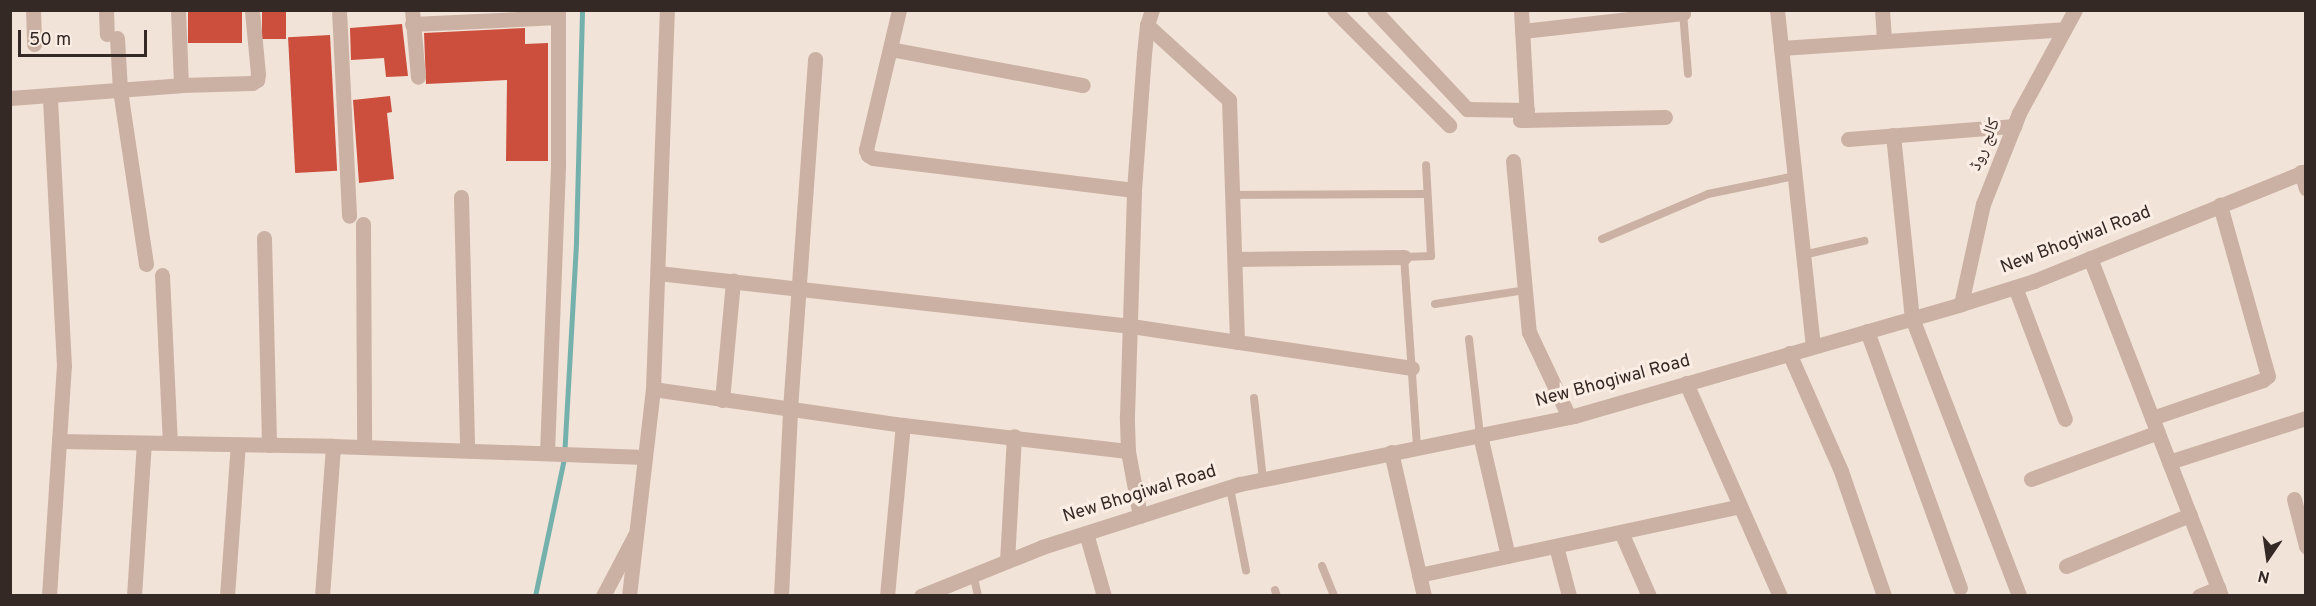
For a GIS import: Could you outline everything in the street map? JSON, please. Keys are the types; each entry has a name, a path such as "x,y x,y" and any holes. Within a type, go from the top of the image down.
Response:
{"street":[{"path":"33,10 34,44"},
{"path":"106,10 112,36 146,264"},
{"path":"178,10 181,85"},
{"path":"10,98 257,80 252,10"},
{"path":"339,10 349,216"},
{"path":"629,596 653,389 667,10"},
{"path":"899,10 866,150 873,158 1134,190"},
{"path":"1334,10 1449,125"},
{"path":"1374,10 1467,109 1525,117 1665,117"},
{"path":"1521,10 1525,117"},
{"path":"1777,10 1814,346"},
{"path":"1882,10 1884,41"},
{"name":"کالج روڈ","path":"1961,304 1983,204 2014,126 2074,10"},
{"path":"1522,31 1683,12"},
{"path":"418,77 412,17 558,14 558,163 551,454"},
{"path":"1140,516 1128,451 1134,190 1150,18"},
{"path":"1150,18 1229,100 1237,342"},
{"path":"1781,48 2064,29"},
{"path":"890,49 1083,85"},
{"path":"781,596 790,409 816,59"},
{"path":"49,596 64,366 50,96"},
{"path":"1848,139 2014,126"},
{"path":"1893,135 1912,318 2019,596"},
{"path":"1513,161 1529,332 1569,417"},
{"path":"2303,171 2306,188"},
{"name":"New Bhogiwal Road","path":"925,595 973,574 1086,533 1230,488 1391,452 1569,417 1961,304 2015,287 2090,258 2303,171"},
{"path":"461,197 467,450"},
{"path":"2031,479 2268,376 2220,205"},
{"path":"363,224 364,447"},
{"path":"264,238 269,445"},
{"path":"1235,259 1404,257"},
{"path":"2090,258 2219,592 2199,596"},
{"path":"658,273 1131,326 1412,368"},
{"path":"162,274 170,443"},
{"path":"722,400 733,281"},
{"path":"2015,287 2065,419"},
{"path":"1867,331 1960,588"},
{"path":"1789,353 1841,471 1884,596"},
{"path":"1686,383 1778,595"},
{"path":"653,389 903,425 1014,436 1128,451"},
{"path":"2169,462 2306,418"},
{"path":"887,596 903,425"},
{"path":"1480,435 1508,556"},
{"path":"1007,561 1014,436"},
{"path":"59,441 333,446 645,457"},
{"path":"134,596 144,443"},
{"path":"226,596 238,444"},
{"path":"322,596 333,446"},
{"path":"1391,452 1424,596"},
{"path":"2294,499 2306,546"},
{"path":"1419,576 1740,506"},
{"path":"2066,566 2190,515"},
{"path":"1621,532 1649,596"},
{"path":"1086,533 1104,596"},
{"path":"603,596 635,535"},
{"path":"1556,546 1569,596"}],"lane":[{"path":"1683,12 1688,74"},
{"path":"1417,447 1404,257 1431,256 1426,165"},
{"path":"1602,239 1708,194 1795,176"},
{"path":"1232,195 1427,194"},
{"path":"1803,255 1864,241"},
{"path":"1435,304 1525,290"},
{"path":"1469,339 1480,435"},
{"path":"1254,398 1263,480"},
{"path":"1230,488 1246,570"},
{"path":"1322,566 1334,596"},
{"path":"973,574 978,596"}],"building":[{"path":"188,10 242,10 242,43 188,43"},
{"path":"262,10 286,10 286,39 262,39"},
{"path":"402,24 408,76 386,77 384,58 351,60 350,28"},
{"path":"525,28 525,44 548,43 548,161 506,161 507,80 426,84 424,33"},
{"path":"330,35 337,171 295,173 288,37"},
{"path":"390,96 392,112 387,113 394,179 359,183 353,100"}],"waterway":[{"path":"535,596 564,458 576,241 582,10"}]}
